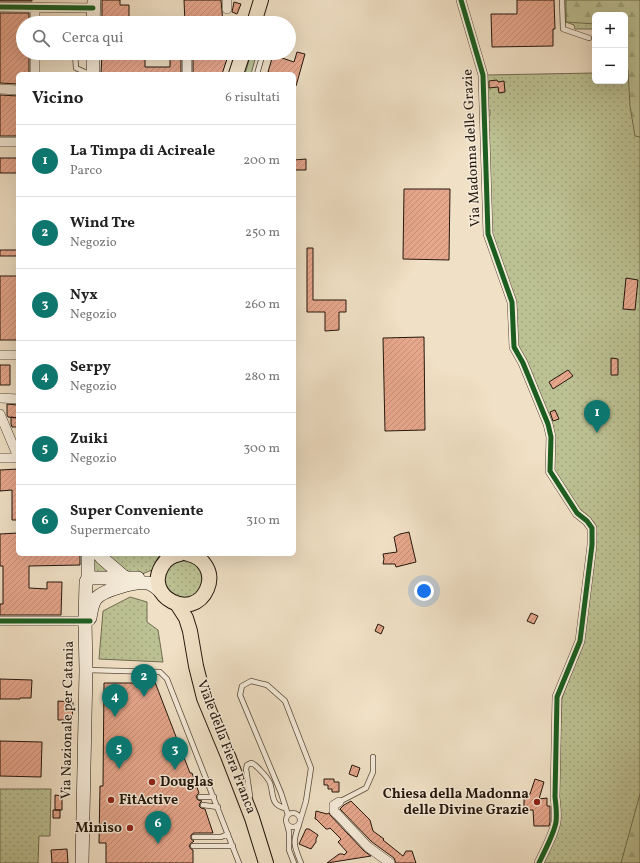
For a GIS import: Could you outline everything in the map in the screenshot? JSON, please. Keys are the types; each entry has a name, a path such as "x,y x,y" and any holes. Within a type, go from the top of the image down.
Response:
{"main road":[{"path":"250,16 255,0"},
{"path":"256,16 261,0"},
{"path":"93,4 93,16"},
{"path":"93,60 93,72"},
{"path":"235,72 238,60"},
{"path":"236,72 240,60"},
{"name":"Via Nazionale per Catania","path":"82,863 87,621 86,582 88,578 88,556"},
{"path":"100,556 123,576 124,582"},
{"path":"87,621 98,596 124,582 145,578 152,575 164,562 174,556"},
{"path":"88,578 95,583 148,583 155,586 168,599 177,604 190,604 202,597 207,591 209,584 208,570 204,563 194,556"},
{"path":"161,592 158,577 164,562"},
{"path":"190,631 193,608 197,601"},
{"path":"177,604 186,618 190,631"},
{"name":"Viale della Fiera Franca","path":"190,631 196,666 204,698 252,818 266,863"}],"street":[{"name":"Via Madonna delle Grazie","path":"461,0 483,75 488,234 512,302 514,347 523,363 548,424 551,437 550,472 577,513 587,521 592,528 592,545 580,641 557,697 555,797 556,824 539,863"},
{"path":"0,7 93,4"},
{"path":"35,16 36,7"},
{"path":"35,60 35,72"},
{"path":"187,72 188,60"},
{"path":"0,89 16,90"},
{"path":"0,142 16,142"},
{"path":"0,355 16,355"},
{"path":"0,398 16,398"},
{"path":"0,414 16,452"},
{"path":"0,458 16,457"},
{"path":"0,621 87,621"},
{"path":"338,802 334,805 334,811 368,847 390,863"}],"lane":[{"path":"562,0 563,29 589,38"},
{"path":"75,60 76,68 85,72"},
{"path":"258,72 261,60"},
{"path":"86,670 160,672 167,679 239,863"},
{"path":"294,863 289,850 289,832 286,822 288,815 240,695 242,686 251,681 267,685 285,701 311,768 306,801 295,834 294,846 301,863"},
{"path":"338,802 366,788 373,772 373,758"},
{"path":"252,818 246,769 247,765 251,763 255,764 269,782 273,799 276,804 285,808"},
{"path":"200,797 214,797"},
{"path":"204,805 218,807"},
{"path":"288,815 292,813 296,814 299,817 300,822"},
{"path":"286,822 291,827 296,826 300,822"},
{"path":"194,837 221,837 228,834"},
{"path":"193,846 233,846"}],"green space":[{"path":"566,0 640,0 640,863 544,863 560,823 558,771 562,698 583,641 595,534 554,470 555,436 517,346 515,306 491,234 488,117 490,115 490,110 487,109 486,75 592,73 592,84 628,84 628,12 592,12 592,29 575,29 574,25 566,22"},
{"path":"566,0 640,0 640,137 635,136 630,106 628,70 628,12 592,12 592,24 566,22"},
{"path":"249,60 255,60 252,72 246,72"},
{"path":"93,556 95,556 116,575 92,575"},
{"path":"105,556 162,556 152,570 142,574 126,573"},
{"path":"190,559 205,572 198,596 178,600 163,585 165,570 175,560"},
{"path":"130,597 147,602 147,622 158,630 163,662 99,659 103,611"},
{"path":"0,789 51,789 50,836 39,836 38,863 0,863"},
{"path":"640,794 640,863 621,863"}],"building":[{"path":"32,0 32,1 0,1"},
{"path":"102,0 120,0 120,5 129,5 129,16 102,16"},
{"path":"184,0 221,0 222,16 185,16"},
{"path":"517,0 554,0 555,29 553,29 553,46 492,47 491,14 517,14"},
{"path":"234,2 241,4 237,14 232,12"},
{"path":"0,13 29,13 29,16 16,16 16,60 29,60 29,72 16,72 16,84 0,83"},
{"path":"297,52 305,54 296,86 296,72 268,72 272,60 288,60 294,62 296,60"},
{"path":"102,60 145,60 145,67 170,67 170,60 181,60 181,72 101,72"},
{"path":"193,60 227,60 223,72 193,72"},
{"path":"497,80 498,82 504,81 505,92 499,93 498,87 489,88 489,81"},
{"path":"0,95 16,96 16,136 0,136"},
{"path":"0,158 16,158 16,173 0,173"},
{"path":"306,159 306,170 296,170 296,160"},
{"path":"404,189 450,189 449,260 403,259"},
{"path":"307,248 313,248 313,300 346,300 346,312 339,312 339,330 325,331 325,312 307,312"},
{"path":"0,250 16,250 16,256 0,256"},
{"path":"0,276 16,276 16,340 0,340"},
{"path":"626,278 638,280 635,310 623,309"},
{"path":"424,337 425,430 385,431 383,338"},
{"path":"611,358 618,359 618,375 611,375"},
{"path":"0,365 10,365 10,385 0,385"},
{"path":"568,370 573,376 553,389 549,382"},
{"path":"7,404 16,405 16,418 8,417"},
{"path":"555,410 559,419 553,421 550,412"},
{"path":"11,417 16,418 16,427 12,427"},
{"path":"16,469 16,520 12,520 12,490 0,491 0,470"},
{"path":"409,532 416,562 396,567 395,564 383,564 383,554 397,552 394,537"},
{"path":"16,533 16,556 80,556 80,565 29,566 29,588 47,589 47,582 62,582 61,615 0,615 0,604 3,604 3,566 0,566 0,534"},
{"path":"531,613 538,616 534,624 527,621"},
{"path":"378,624 384,627 381,634 375,631"},
{"path":"153,677 190,773 192,773 199,793 196,797 198,800 202,801 199,806 205,809 213,833 194,833 191,835 191,839 194,841 189,846 193,850 193,863 106,863 106,843 99,843 100,786 103,786 104,683 139,683"},
{"path":"0,679 32,680 31,698 0,699"},
{"path":"58,701 73,702 72,720 58,720"},
{"path":"0,741 42,742 41,777 0,776"},
{"path":"352,765 360,768 357,777 349,774"},
{"path":"324,779 334,779 334,782 339,782 339,792 332,792 332,789 328,789 328,785 324,785"},
{"path":"535,779 544,782 539,799 547,798 547,806 550,806 549,826 534,826 533,810 524,810 524,794 530,794"},
{"path":"55,795 62,796 62,810 55,810"},
{"path":"351,801 370,820 373,831 403,856 406,851 412,851 416,863 396,863 394,858 372,842 340,809"},
{"path":"53,810 60,810 60,818 53,818"},
{"path":"316,811 327,814 329,813 364,851 371,856 327,863 339,854 344,855 347,852 338,842 341,839 330,828 326,829 315,819"},
{"path":"306,829 309,829 318,835 316,842 311,849 299,844"},
{"path":"67,849 68,863 52,863 51,850"}],"cycle path":[{"path":"461,0 483,75 488,234 512,302 514,347 523,363 548,424 551,437 550,471 577,513 587,521 592,528 592,545 580,641 557,697 556,822 539,863"},
{"path":"0,7 93,8"},
{"path":"0,621 90,621"}],"place":[{"name":"La Timpa di Acireale","path":"597,433"},
{"name":"Wind Tre","path":"144,697"},
{"name":"Serpy","path":"115,717"},
{"name":"Zuiki","path":"119,769"},
{"name":"Nyx","path":"175,770"},
{"name":"Douglas","path":"152,782"},
{"name":"FitActive","path":"111,800"},
{"name":"Chiesa della Madonna delle Divine Grazie","path":"537,802"},
{"name":"Miniso","path":"130,828"},
{"name":"Super Conveniente","path":"158,844"}]}
